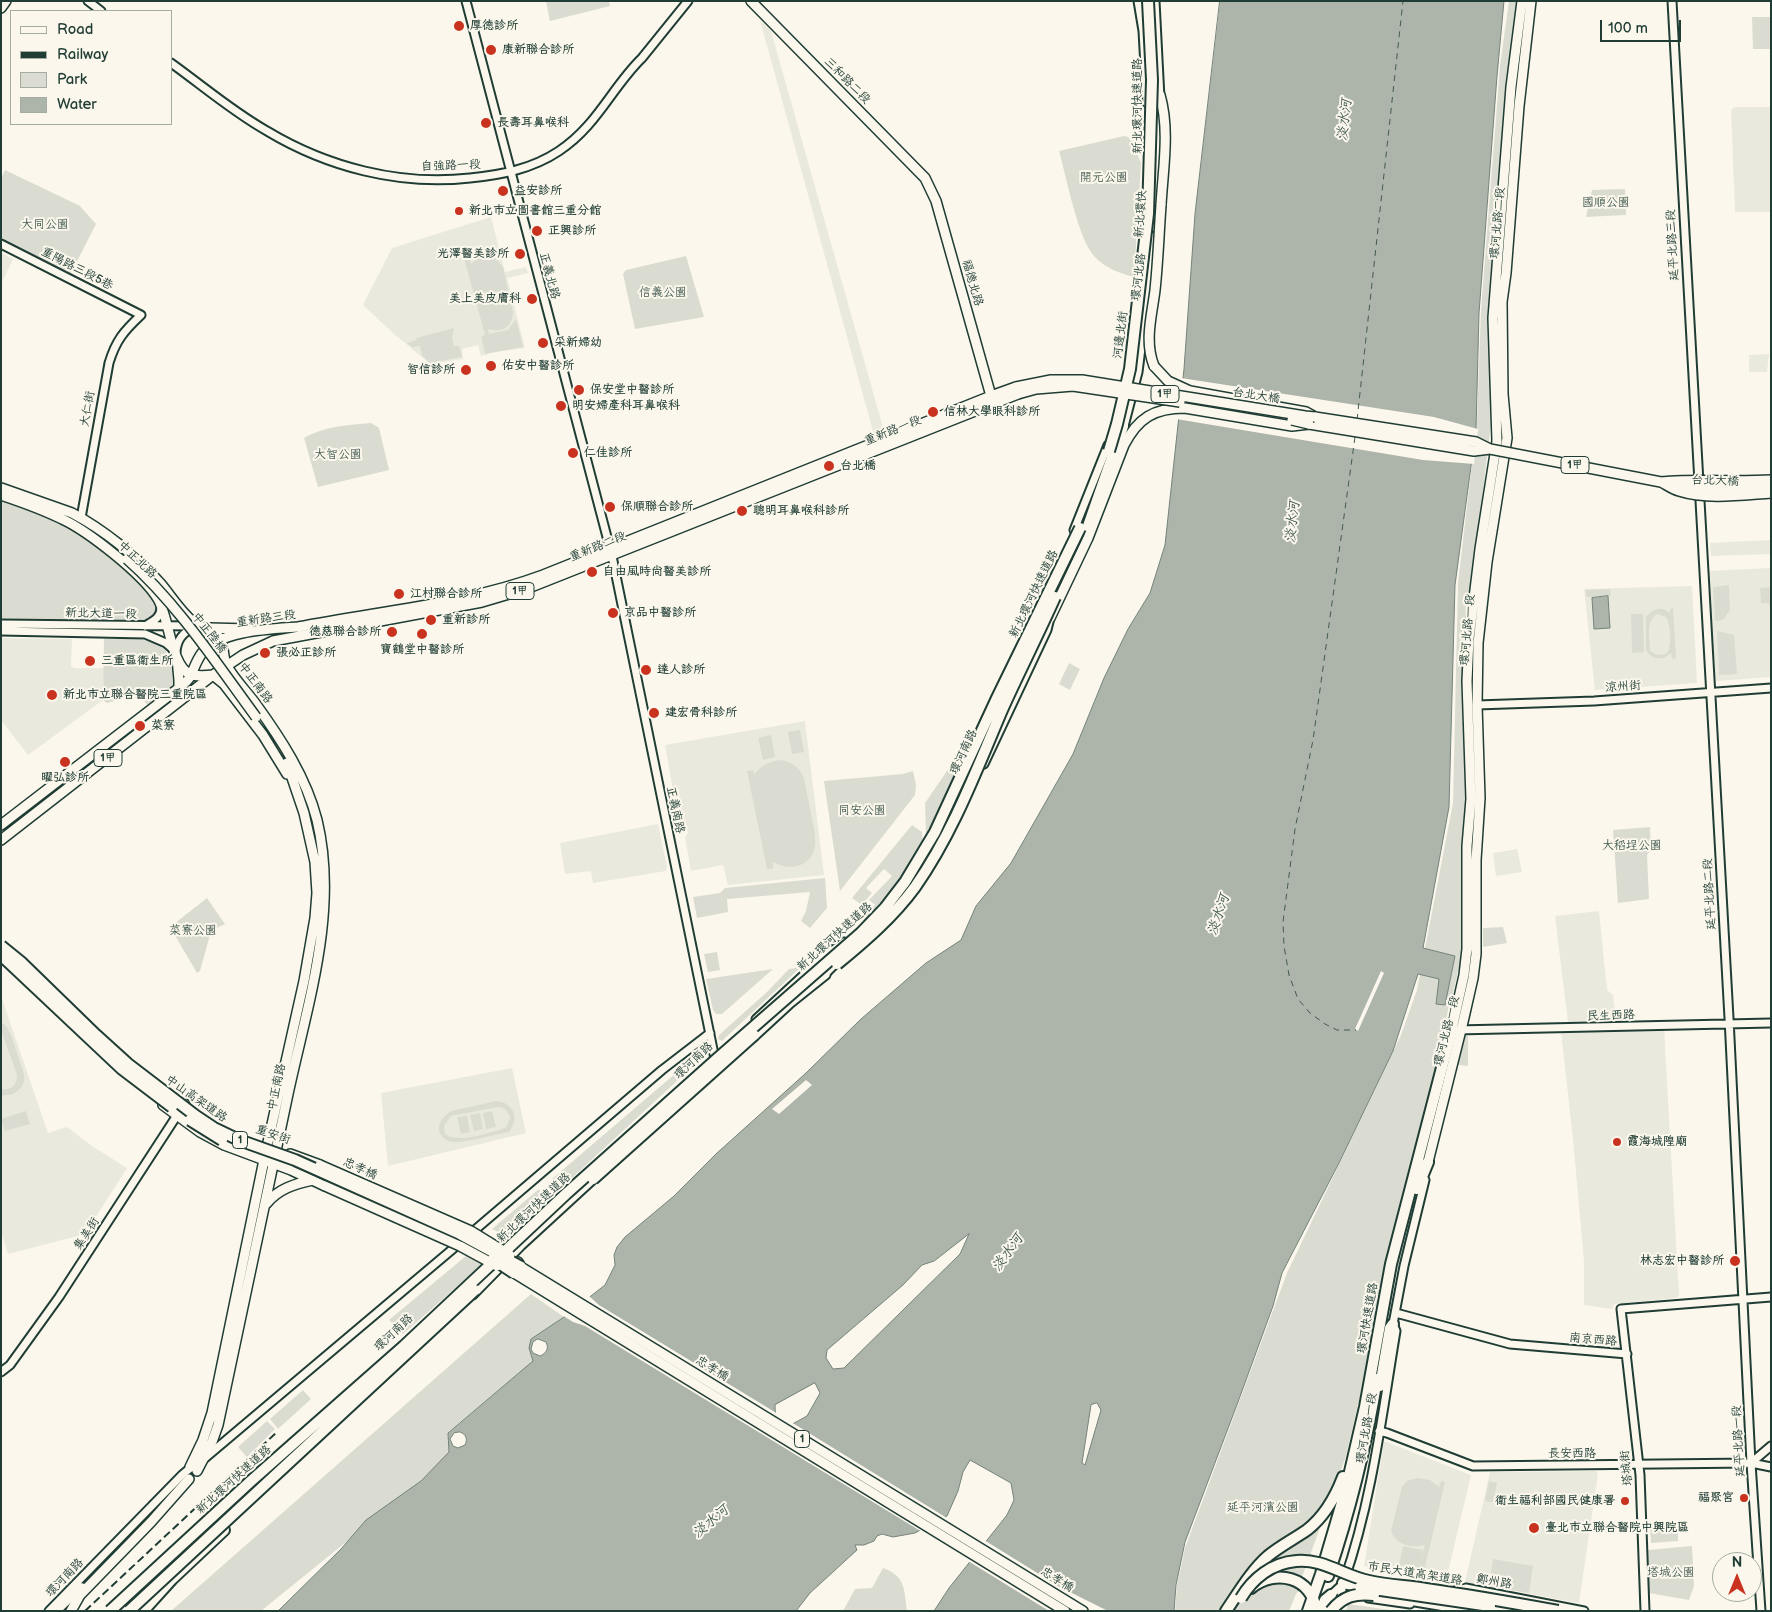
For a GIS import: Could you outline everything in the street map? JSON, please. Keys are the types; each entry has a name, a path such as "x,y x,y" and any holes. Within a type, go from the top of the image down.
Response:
{"highway":[{"name":"新北環河快速道路","path":"108,1611 404,1346 567,1193 862,933 905,882 939,823 975,743 1080,528 1117,424 1134,347 1148,214 1152,80 1148,1"},
{"name":"新北環快","path":"1123,426 1140,347 1155,206 1158,82 1154,1"},
{"name":"新北環河快速道路","path":"130,1611 572,1198 821,976 883,926 914,888 948,834 1004,707 1087,529 1123,426"},
{"path":"821,976 878,923 914,880 940,838 996,715 1041,626 1050,618"},
{"name":"中山高架道路","path":"1,944 128,1064 204,1122 239,1140 295,1160 460,1234 517,1270"},
{"name":"中山高架道路","path":"1,954 122,1069 210,1134 235,1146 301,1170 456,1238 517,1270"},
{"name":"環河快速道路","path":"1308,1611 1346,1489 1371,1376 1391,1264 1431,1111 1456,1030"},
{"name":"環河快速道路","path":"1316,1611 1342,1534 1360,1471 1398,1260 1420,1180 1428,1162"},
{"path":"120,1611 386,1367 499,1260 525,1232 527,1226"},
{"path":"1302,1611 1338,1504 1368,1445 1373,1431 1390,1328 1395,1319"},
{"path":"1226,1611 1256,1568 1268,1556 1323,1516 1334,1499 1354,1451"},
{"path":"143,1611 160,1591 224,1530 254,1496"},
{"name":"市民大道高架道路","path":"1231,1611 1247,1588 1262,1574 1286,1562 1304,1561 1324,1564 1368,1581 1461,1594 1558,1611"},
{"path":"1241,1598 1258,1582 1272,1578 1287,1578 1301,1584 1311,1593 1316,1605 1316,1611"},
{"path":"1343,1583 1523,1611"},
{"path":"1330,1611 1344,1598 1362,1594 1478,1611"},
{"path":"1321,1611 1325,1600 1331,1595"}],"main road":[{"path":"1,8 6,1"},
{"name":"三和路二段","path":"750,1 925,178"},
{"name":"環河北路二段","path":"1497,441 1493,318 1511,87 1522,1"},
{"name":"環河北路二段","path":"1506,447 1507,438 1503,394 1502,302 1530,1"},
{"path":"1050,618 1088,538 1124,445 1139,422 1166,409 1185,408 1292,426 1312,420 1306,412 1190,391 1168,382 1154,366 1149,339 1155,289 1166,127 1165,112 1160,95"},
{"name":"福德北路","path":"925,178 936,201 991,396"},
{"name":"台北大橋","path":"1017,391 1053,387 1087,387 1297,421 1312,420 1474,451 1490,449 1660,482 1684,480 1716,482 1771,478"},
{"name":"重新路一段","path":"776,486 991,396 1017,391"},
{"name":"重新路一段","path":"776,486 1017,391"},
{"name":"環河北路一段","path":"1428,1162 1456,1030 1467,948 1467,846 1471,799 1467,681 1469,639 1480,549 1497,441"},
{"name":"環河北路一段","path":"1456,1030 1473,978 1476,954 1476,860 1480,798 1477,705 1479,623 1506,447"},
{"name":"台北大橋","path":"1660,482 1677,491 1697,494 1771,495"},
{"name":"1甲","path":"1660,482 1702,488 1771,486"},
{"name":"重新路二段","path":"423,609 501,597 532,587 611,552 776,486"},
{"name":"中正北路","path":"1,488 63,515 94,533"},
{"name":"中正北路","path":"1,495 63,515 123,562 150,589 161,604 176,655 185,671 191,674"},
{"name":"中正北路","path":"63,515 72,513 108,537 158,582 190,620 196,625 205,627 218,634 227,665"},
{"name":"中正陸橋","path":"94,533 147,577 167,600 256,717 287,763"},
{"name":"重新路三段","path":"1,825 179,688 188,680 200,655 221,640 244,633 423,609"},
{"name":"重新路三段","path":"1,840 213,675 256,647 273,641 423,609"},
{"path":"205,627 271,629"},
{"path":"176,655 180,680 179,688"},
{"name":"中正南路","path":"194,1469 212,1413 315,967 324,913 325,875 322,849 317,820 308,793 292,758 278,734 227,665"},
{"path":"191,674 213,675"},
{"name":"中正南路","path":"213,675 224,684 263,735 296,792"},
{"name":"中正南路","path":"287,763 308,793"},
{"name":"中正南路","path":"272,1148 315,918 317,893 315,862 309,831 287,763"},
{"name":"重安街","path":"1,944 24,960 129,1060 185,1103 219,1127 272,1148 291,1151"},
{"name":"1","path":"1,959 115,1068 177,1116 220,1143 313,1180"},
{"name":"忠孝橋","path":"291,1151 471,1231 516,1260 517,1270"},
{"name":"中正南路","path":"194,1469 204,1459 218,1425 264,1206 269,1162"},
{"path":"264,1206 270,1198 285,1188 313,1180"},
{"name":"忠孝橋","path":"313,1180 460,1246 497,1266 517,1270 1083,1611"},
{"name":"忠孝橋","path":"517,1270 1065,1611"},
{"path":"71,1611 80,1595 151,1522 188,1479"}],"street":[{"path":"88,1 101,10"},
{"name":"正義北路","path":"466,1 611,552"},
{"name":"自強路一段","path":"172,64 266,131 305,151 346,166 391,176 430,180 464,179 510,172 542,161 566,146 603,108 634,66 688,1"},
{"name":"河邊北街","path":"1121,402 1130,355 1138,290 1147,170 1146,67 1138,1"},
{"name":"環河北路","path":"1131,404 1138,372 1154,245 1159,186 1160,95 1154,1"},
{"name":"延平北路三段","path":"1672,1 1699,487"},
{"name":"重陽路三段5巷","path":"1,244 141,315"},
{"name":"大仁街","path":"81,518 109,363 114,346 124,331 141,315"},
{"name":"環河南路","path":"527,1226 639,1127 822,958 865,928 911,874 940,829 999,703 1039,612 1041,598 1050,584 1081,516 1121,402"},
{"name":"環河南路","path":"108,1611 162,1559 376,1366 565,1205 791,1003 878,933 893,918 926,878 950,835 1047,630 1051,608 1099,505 1131,404"},
{"path":"1698,476 1715,478 1771,478"},
{"name":"延平北路二段","path":"1699,487 1743,1299"},
{"path":"1699,499 1771,495"},
{"name":"正義南路","path":"611,552 717,1069"},
{"path":"145,626 159,616 161,604"},
{"name":"新北大道一段","path":"1,624 205,627"},
{"path":"176,655 180,637 193,628 205,627"},
{"name":"新北大道一段","path":"1,631 145,634 166,643 176,655"},
{"name":"涼州街","path":"1477,705 1594,701 1771,688"},
{"name":"民生西路","path":"1456,1030 1771,1023"},
{"name":"環河南路","path":"204,1459 662,1070 710,1033"},
{"name":"集美街","path":"1,1372 10,1365 59,1297 185,1103"},
{"name":"重安街","path":"291,1151 316,1170 468,1236 486,1246 499,1260"},
{"name":"環河北路一段","path":"1337,1611 1342,1596 1343,1583 1361,1529 1396,1331 1395,1319 1404,1266 1428,1162"},
{"path":"130,1611 376,1386 499,1260 306,1173 291,1170"},
{"name":"南京西路","path":"1395,1319 1510,1344 1627,1354 1621,1308 1771,1297"},
{"name":"延平北路一段","path":"1743,1299 1761,1611"},
{"name":"塔城街","path":"1627,1354 1638,1464 1645,1611"},
{"name":"長安西路","path":"1379,1431 1387,1432 1473,1466 1751,1463 1771,1466"},
{"path":"1751,1463 1771,1446"},
{"name":"環河南路","path":"57,1611 188,1479 194,1469"},
{"name":"環河南路","path":"49,1611 194,1469"},
{"path":"162,1559 174,1571"},
{"name":"鄭州路","path":"1343,1583 1356,1577 1452,1591 1466,1588 1584,1611"},
{"path":"1330,1611 1331,1595 1343,1583 1349,1595 1457,1611"},
{"path":"1513,1597 1515,1611"}],"shaded area":[{"path":"760,20 771,31 884,431 874,435"},
{"path":"1734,107 1771,107 1771,212 1735,212 1731,110"},
{"path":"491,217 505,272 526,267 528,273 507,278 525,348 494,352 481,356 478,345 462,349 463,359 430,364 363,305 392,248"},
{"path":"1,253 13,259 1,284"},
{"path":"1769,354 1767,372 1749,372 1749,355"},
{"path":"1771,540 1771,554 1711,556 1710,543"},
{"path":"1771,568 1771,677 1716,681 1707,571"},
{"path":"1692,586 1697,683 1595,690 1584,589"},
{"name":"新北市立聯合醫院三重院區","path":"1,638 72,639 71,666 74,668 104,668 103,700 28,755 1,720"},
{"path":"805,721 824,875 728,885 723,865 691,871 685,837 688,833 686,825 680,816 679,789 673,790 665,745"},
{"path":"658,824 667,867 666,871 593,883 591,871 565,874 560,843"},
{"path":"1517,849 1522,872 1496,876 1493,853"},
{"path":"1599,911 1607,990 1613,995 1617,1030 1664,1028 1679,1296 1676,1298 1614,1304 1612,1309 1584,1305 1584,1261 1561,1031 1569,1031 1555,916"},
{"path":"1,996 48,1133 67,1127 92,1146 127,1168 85,1234 8,1254 1,1232"},
{"path":"512,1068 526,1133 388,1166 381,1093"},
{"path":"1384,1441 1471,1475 1447,1576 1444,1579 1364,1566"},
{"name":"臺北市立聯合醫院中興院區","path":"1596,1471 1598,1474 1579,1603 1465,1582 1490,1472"}],"green space":[{"path":"546,1 609,1 610,6 550,21"},
{"name":"延平河濱公園","path":"1509,1 1519,1 1491,316 1491,423 1466,636 1466,937 1346,1456 1301,1580 1305,1584 1296,1594 1289,1611 1175,1611 1177,1585 1185,1548 1287,1273 1401,1035 1417,990 1453,803 1458,583 1477,421 1481,310 1500,66"},
{"path":"1752,17 1771,17 1771,49 1753,49"},
{"name":"開元公園","path":"1124,136 1128,137 1132,142 1141,163 1134,277 1108,267 1098,260 1088,248 1073,206 1059,151"},
{"name":"大同公園","path":"5,170 80,206 96,224 71,273 1,239 1,179"},
{"name":"國順公園","path":"1625,189 1626,215 1586,217 1592,190"},
{"path":"488,256 496,259 503,267 513,312 511,322 505,328 502,330 488,329 489,333 487,334 508,330 516,319 523,347 485,354 481,336 485,335 464,258 469,257 471,264 480,257"},
{"name":"信義公園","path":"686,256 704,317 635,329 623,274 626,270"},
{"path":"454,328 452,337 454,346 459,346 462,357 430,363 422,355 420,346 412,347 407,343 417,340 416,338"},
{"name":"大智公園","path":"371,423 379,428 389,470 318,487 304,438 320,431 345,425"},
{"path":"1,500 47,519 98,547 118,563 149,593 158,609 156,615 138,622 1,619"},
{"path":"1729,585 1730,610 1723,620 1715,621 1713,587"},
{"path":"1771,587 1770,610 1769,603 1761,603 1760,588"},
{"path":"1610,589 1611,596 1586,597 1586,590"},
{"path":"1673,608 1676,658 1672,659 1671,653 1661,658 1651,656 1646,650 1646,617 1657,609 1664,609 1670,613 1670,609","holes":["1657,614 1666,617 1669,625 1670,645 1667,653 1660,655 1650,650 1650,625 1653,617"]},
{"path":"1631,614 1643,614 1644,652 1632,653"},
{"path":"1717,631 1734,635 1737,674 1719,675"},
{"path":"104,639 133,639 155,643 170,657 176,687 149,707 135,690 119,700 107,703 103,700"},
{"path":"1069,663 1080,669 1070,690 1059,684"},
{"path":"800,730 804,752 792,754 788,732"},
{"path":"771,735 775,757 763,760 758,738"},
{"path":"960,752 963,756 926,835 925,803"},
{"path":"782,760 795,766 804,778 815,834 815,846 811,856 802,864 791,867 773,862 773,869 767,869 747,771 753,770 754,775 766,764"},
{"name":"同安公園","path":"913,771 916,785 915,795 840,891 824,781 903,774"},
{"path":"912,825 922,832 923,850 879,910 866,922 862,918 875,905 869,900 892,876 884,869 866,888 872,893 862,905 852,898"},
{"name":"大稻埕公園","path":"1650,827 1651,850 1647,855 1649,899 1618,903 1613,830"},
{"path":"825,878 827,908 810,928 801,921 806,911 810,892 727,899 728,912 697,918 693,897 720,893 725,888"},
{"name":"菜寮公園","path":"207,898 225,924 211,931 200,971 197,973 170,927"},
{"path":"1503,927 1507,943 1483,947 1483,928"},
{"path":"717,952 720,970 708,972 704,954"},
{"path":"801,967 722,1041 718,1039 719,1035 768,991 789,969"},
{"path":"773,969 722,1014 716,1014 713,1010 706,979"},
{"path":"1,1022 11,1036 24,1075 21,1088 10,1095 1,1095 1,1089 8,1089 13,1086 17,1075 1,1030"},
{"path":"1464,1036 1468,1036 1468,1066 1458,1065"},
{"path":"703,1050 704,1056 560,1189 552,1179"},
{"path":"497,1101 503,1102 514,1113 514,1122 509,1132 453,1142 444,1138 439,1130 444,1117 451,1111","holes":["498,1107 506,1110 510,1117 507,1126 503,1129 465,1138 451,1137 445,1134 444,1126 451,1116"]},
{"path":"26,1111 30,1124 5,1131 1,1119"},
{"path":"492,1111 496,1127 486,1129 483,1113"},
{"path":"480,1113 483,1129 474,1131 470,1115"},
{"path":"467,1116 470,1132 461,1134 457,1117"},
{"path":"539,1189 545,1201 502,1243 500,1233 492,1229"},
{"path":"466,1256 483,1264 403,1334 389,1320"},
{"path":"531,1294 564,1317 531,1339 531,1356 534,1361 448,1432 449,1452 436,1469 261,1611 171,1611"},
{"path":"303,1390 311,1399 278,1429 270,1419"},
{"path":"267,1421 275,1429 247,1457 238,1447"},
{"path":"1417,1478 1430,1480 1439,1487 1441,1481 1445,1482 1423,1575 1417,1574 1418,1570 1399,1565 1403,1546 1423,1550 1420,1562 1425,1545 1405,1545 1393,1536 1391,1531 1402,1487 1407,1481"},
{"path":"1489,1481 1497,1483 1493,1502 1485,1501"},
{"path":"1678,1524 1678,1541 1651,1543 1650,1526"},
{"name":"塔城公園","path":"1692,1546 1694,1586 1689,1600 1649,1593 1648,1550"},
{"path":"1493,1559 1533,1566 1529,1593 1489,1586"},
{"path":"883,1568 891,1571 900,1580 904,1590 907,1611 843,1611 855,1589 872,1588"},
{"path":"1348,1604 1397,1611 1346,1611"}],"water":[{"name":"淡水河","path":"1220,1 1504,1 1479,313 1476,429 1455,585 1449,807 1423,948 1455,956 1445,1005 1436,1004 1439,979 1418,974 1393,1051 1339,1163 1282,1273 1273,1306 1185,1542 1176,1585 1174,1611 934,1611 949,1588 1007,1515 1014,1500 1011,1483 970,1460 963,1472 958,1491 947,1516 915,1533 893,1537 882,1534 877,1536 874,1541 864,1545 855,1545 857,1550 810,1593 796,1611 278,1611 341,1549 366,1520 421,1481 449,1452 448,1433 533,1361 529,1348 531,1339 564,1317 605,1285 615,1265 614,1255 617,1247 625,1237 674,1196 717,1153 806,1073 861,1019 926,963 961,940 976,906 1011,863 1073,754 1104,678 1128,629 1150,593 1165,545 1184,369 1195,214","holes":["969,1234 960,1254 844,1368 833,1369 826,1358 827,1350 903,1285 922,1265 934,1261","538,1339 546,1342 546,1352 540,1356 533,1353 531,1349 533,1342","815,1383 820,1393 807,1416 776,1433 775,1405","1097,1403 1101,1410 1085,1465 1082,1463 1091,1405","460,1432 465,1435 465,1445 458,1448 453,1446 450,1439 454,1433"]},
{"path":"1608,596 1610,628 1594,629 1592,598"}],"pier":[{"path":"1181,378 1434,417 1478,429 1474,464 1423,460 1176,419"},
{"path":"1381,971 1384,973 1358,1031 1355,1029"},
{"path":"806,1080 812,1085 779,1114 772,1109"},
{"path":"588,1295 599,1305 778,1414 779,1429 791,1422 947,1518 922,1532 585,1326 573,1322 562,1315"},
{"path":"984,1540 1060,1587 1108,1611 1049,1611 968,1561"}],"ferry route":[{"path":"1357,420 1403,1"},
{"path":"1355,437 1313,740 1295,829 1283,922 1284,946 1289,975 1298,999 1310,1013 1325,1024 1337,1030 1356,1030"}],"railway":[{"path":"85,1611 278,1431"}],"place":[{"name":"厚德診所","path":"459,26"},
{"name":"康新聯合診所","path":"491,50"},
{"name":"長壽耳鼻喉科","path":"486,123"},
{"name":"益安診所","path":"503,191"},
{"name":"新北市立圖書館三重分館","path":"459,211"},
{"name":"正興診所","path":"537,231"},
{"name":"光澤醫美診所","path":"520,254"},
{"name":"美上美皮膚科","path":"532,299"},
{"name":"采新婦幼","path":"543,343"},
{"name":"佑安中醫診所","path":"491,366"},
{"name":"智信診所","path":"466,370"},
{"name":"保安堂中醫診所","path":"579,390"},
{"name":"明安婦產科耳鼻喉科","path":"561,406"},
{"name":"信林大學眼科診所","path":"933,412"},
{"name":"仁佳診所","path":"573,453"},
{"name":"台北橋","path":"829,466"},
{"name":"保順聯合診所","path":"610,507"},
{"name":"聰明耳鼻喉科診所","path":"742,511"},
{"name":"自由風時尚醫美診所","path":"592,572"},
{"name":"江村聯合診所","path":"399,594"},
{"name":"京品中醫診所","path":"613,613"},
{"name":"重新診所","path":"431,620"},
{"name":"德慈聯合診所","path":"392,632"},
{"name":"寶鶴堂中醫診所","path":"422,634"},
{"name":"張必正診所","path":"265,653"},
{"name":"三重區衛生所","path":"90,661"},
{"name":"達人診所","path":"646,670"},
{"name":"新北市立聯合醫院三重院區","path":"52,695"},
{"name":"建宏骨科診所","path":"654,713"},
{"name":"菜寮","path":"140,726"},
{"name":"曜弘診所","path":"65,762"},
{"name":"霞海城隍廟","path":"1617,1142"},
{"name":"林志宏中醫診所","path":"1735,1261"},
{"name":"福聚宮","path":"1744,1498"},
{"name":"衛生福利部國民健康署","path":"1625,1501"},
{"name":"臺北市立聯合醫院中興院區","path":"1534,1528"}]}
